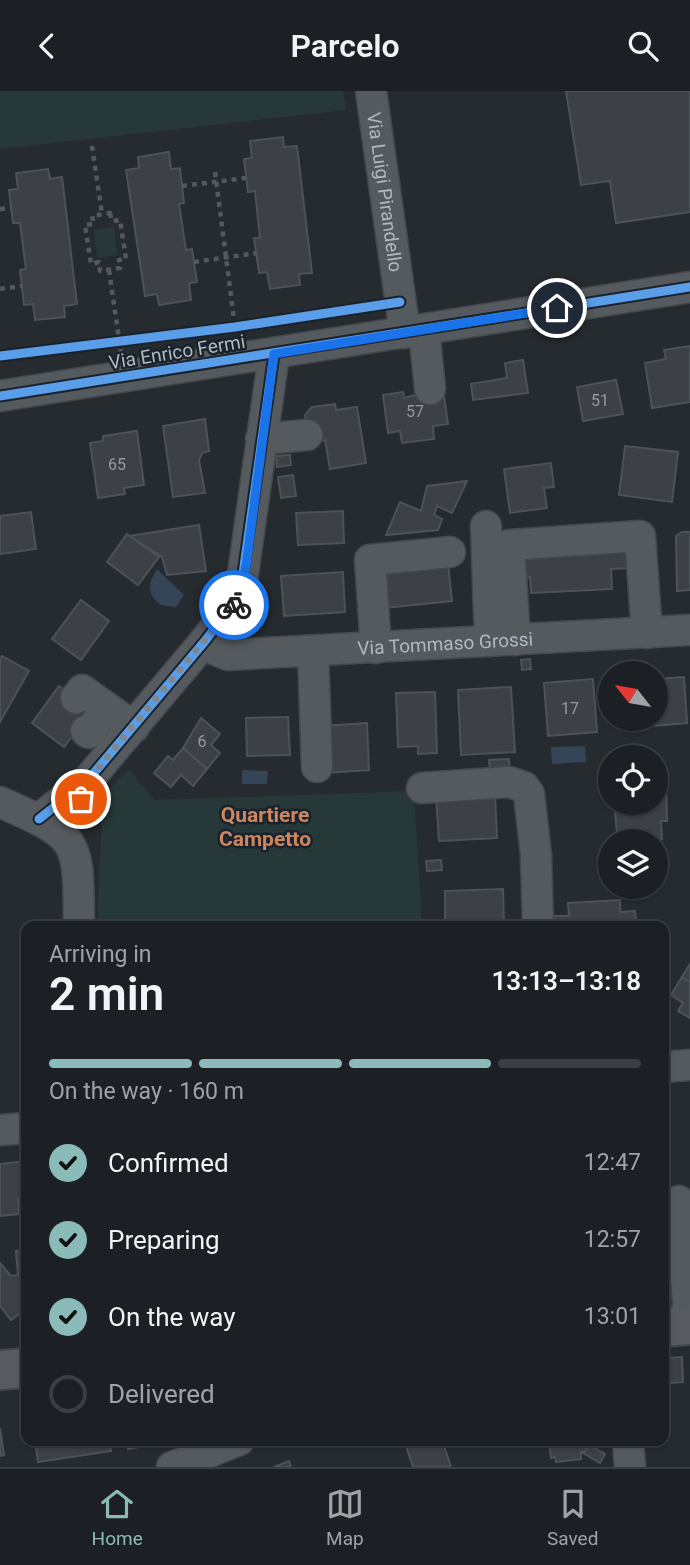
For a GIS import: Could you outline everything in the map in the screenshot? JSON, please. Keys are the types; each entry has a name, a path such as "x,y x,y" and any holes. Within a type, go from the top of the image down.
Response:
{"main road":[{"path":"669,1326 690,1324"},
{"path":"0,1370 21,1368"}],"street":[{"name":"Via Luigi Pirandello","path":"371,91 414,331 430,389"},
{"name":"Via Enrico Fermi","path":"0,395 124,378 690,287"},
{"path":"39,819 88,780 232,608 244,582 274,354"},
{"path":"261,439 307,435"},
{"path":"486,526 502,641"},
{"path":"502,641 509,545 640,536 647,633"},
{"path":"376,647 370,561 450,552"},
{"name":"Via Tommaso Grossi","path":"205,641 213,649 229,655 690,630"},
{"path":"313,651 317,767"},
{"path":"76,698 82,690 134,727"},
{"path":"86,731 89,733 107,709"},
{"path":"67,837 88,780"},
{"path":"422,788 509,782 524,787 529,794 538,921"},
{"path":"0,802 39,819 67,837 78,865 79,921"},
{"path":"669,1067 690,1065"},
{"path":"0,1130 21,1128"},
{"path":"679,1201 690,1324"},
{"path":"172,1467 224,1446"},
{"path":"628,1446 630,1467"}],"path":[{"path":"92,146 102,214"},
{"path":"215,172 235,327"},
{"path":"182,186 246,178"},
{"path":"0,209 11,208"},
{"path":"110,213 112,221 120,220 126,259 119,260 120,268 109,270 100,271 99,263 91,264 85,225 94,224 92,216 110,213"},
{"path":"194,262 257,253"},
{"path":"109,270 124,378"},
{"path":"0,289 22,286"},
{"path":"222,329 247,325"},
{"path":"106,343 132,340"},
{"path":"0,355 13,354"}],"shaded area":[{"path":"0,91 343,91 346,110 0,149"},
{"path":"114,227 117,255 97,258 94,230"},
{"path":"129,769 154,800 414,791 422,921 97,921 103,795"}],"water":[{"path":"157,569 184,595 176,607 161,605 151,593 150,583"},
{"path":"585,746 586,762 552,764 551,747"},
{"path":"242,770 268,771 267,784 242,784"}],"building":[{"path":"566,91 690,91 690,212 616,223 610,181 581,185"},
{"path":"283,137 284,147 297,146 312,273 299,274 300,285 270,289 267,272 259,273 254,238 260,238 255,191 248,192 244,159 252,158 250,141"},
{"path":"169,152 171,169 180,168 184,203 179,204 186,250 192,249 197,282 189,283 191,300 159,305 157,294 145,296 126,170 139,168 138,157"},
{"path":"48,169 50,179 62,177 77,304 64,306 65,317 35,320 33,304 24,305 20,270 26,269 20,223 13,223 9,190 18,189 16,173"},
{"path":"690,346 690,402 652,408 645,363 666,359 664,350"},
{"path":"523,360 528,393 473,400 471,384 507,378 505,363"},
{"path":"616,380 623,414 583,421 577,387"},
{"path":"443,388 448,424 433,426 434,439 402,443 400,431 388,433 383,395 403,392 404,398"},
{"path":"335,404 336,410 357,407 366,463 330,469 325,440 317,442 307,435 305,415 312,407"},
{"path":"205,419 209,451 202,453 199,460 205,493 173,497 163,426"},
{"path":"137,431 144,485 124,488 125,494 98,498 90,443 103,441 103,436"},
{"path":"625,446 678,452 672,502 619,495"},
{"path":"290,455 291,465 277,467 276,456"},
{"path":"551,463 554,487 544,488 547,508 510,513 504,469"},
{"path":"293,475 296,496 281,498 278,477"},
{"path":"467,481 452,513 437,506 434,515 442,519 438,530 386,535 400,502 421,511 427,486"},
{"path":"343,511 344,543 298,545 296,513"},
{"path":"31,512 36,549 0,554 0,516"},
{"path":"199,525 206,571 167,575 162,557 129,536"},
{"path":"682,532 690,532 690,590 677,591 676,536"},
{"path":"127,534 159,557 138,585 107,562"},
{"path":"628,541 630,568 611,569 612,589 531,593 530,577 518,578 517,546"},
{"path":"448,563 452,601 385,608 381,571"},
{"path":"343,572 345,612 284,616 281,576"},
{"path":"81,600 109,621 81,660 52,639"},
{"path":"2,656 29,671 0,722 0,659"},
{"path":"530,659 531,669 522,670 521,660"},
{"path":"684,677 687,723 668,725 668,678"},
{"path":"593,679 597,732 548,736 544,683"},
{"path":"59,686 91,710 64,747 32,723"},
{"path":"511,687 515,752 461,755 458,690"},
{"path":"435,692 437,753 418,754 418,746 398,747 396,693"},
{"path":"288,717 290,755 247,756 246,718"},
{"path":"201,718 220,734 211,745 220,753 207,769 183,748"},
{"path":"367,723 369,770 325,773 322,726"},
{"path":"183,748 207,769 193,786 181,775 171,787 154,773 168,756 173,760"},
{"path":"509,759 510,777 491,778 489,760"},
{"path":"495,793 497,838 439,841 436,796"},
{"path":"615,815 667,815 667,821 661,821 661,829 617,829"},
{"path":"441,860 442,870 427,871 426,861"},
{"path":"503,889 504,921 445,921 445,891"},
{"path":"620,900 620,912 635,911 636,921 554,921 554,916 569,916 568,903"},
{"path":"690,964 690,982 682,977"},
{"path":"682,977 690,982 690,1018 678,1011 683,1003 671,995"},
{"path":"21,1162 19,1214 0,1216 0,1164"},
{"path":"669,1222 671,1259 669,1259"},
{"path":"21,1250 21,1313 11,1320 0,1306 0,1263 11,1276 18,1275 16,1251"},
{"path":"682,1357 683,1382 670,1383 669,1358"},
{"path":"0,1428 4,1455 0,1456"},
{"path":"36,1446 110,1446 111,1451 38,1462"},
{"path":"406,1446 444,1446 451,1467 413,1467"},
{"path":"550,1446 586,1446 587,1452 581,1452 581,1459 556,1462 555,1457 551,1458"},
{"path":"592,1446 605,1454 600,1463 583,1453"},
{"path":"289,1461 291,1467 274,1467"}],"cycle path":[{"path":"0,396 690,287"},
{"path":"0,356 235,327 400,302"},
{"path":"39,819 88,780 205,641 240,595 274,354"}],"way so far":[{"path":"81,799 88,780 234,605"}],"district":[{"name":"Quartiere Campetto","path":"265,827"}],"route":[{"path":"234,605 244,582 274,354 557,308"}]}
